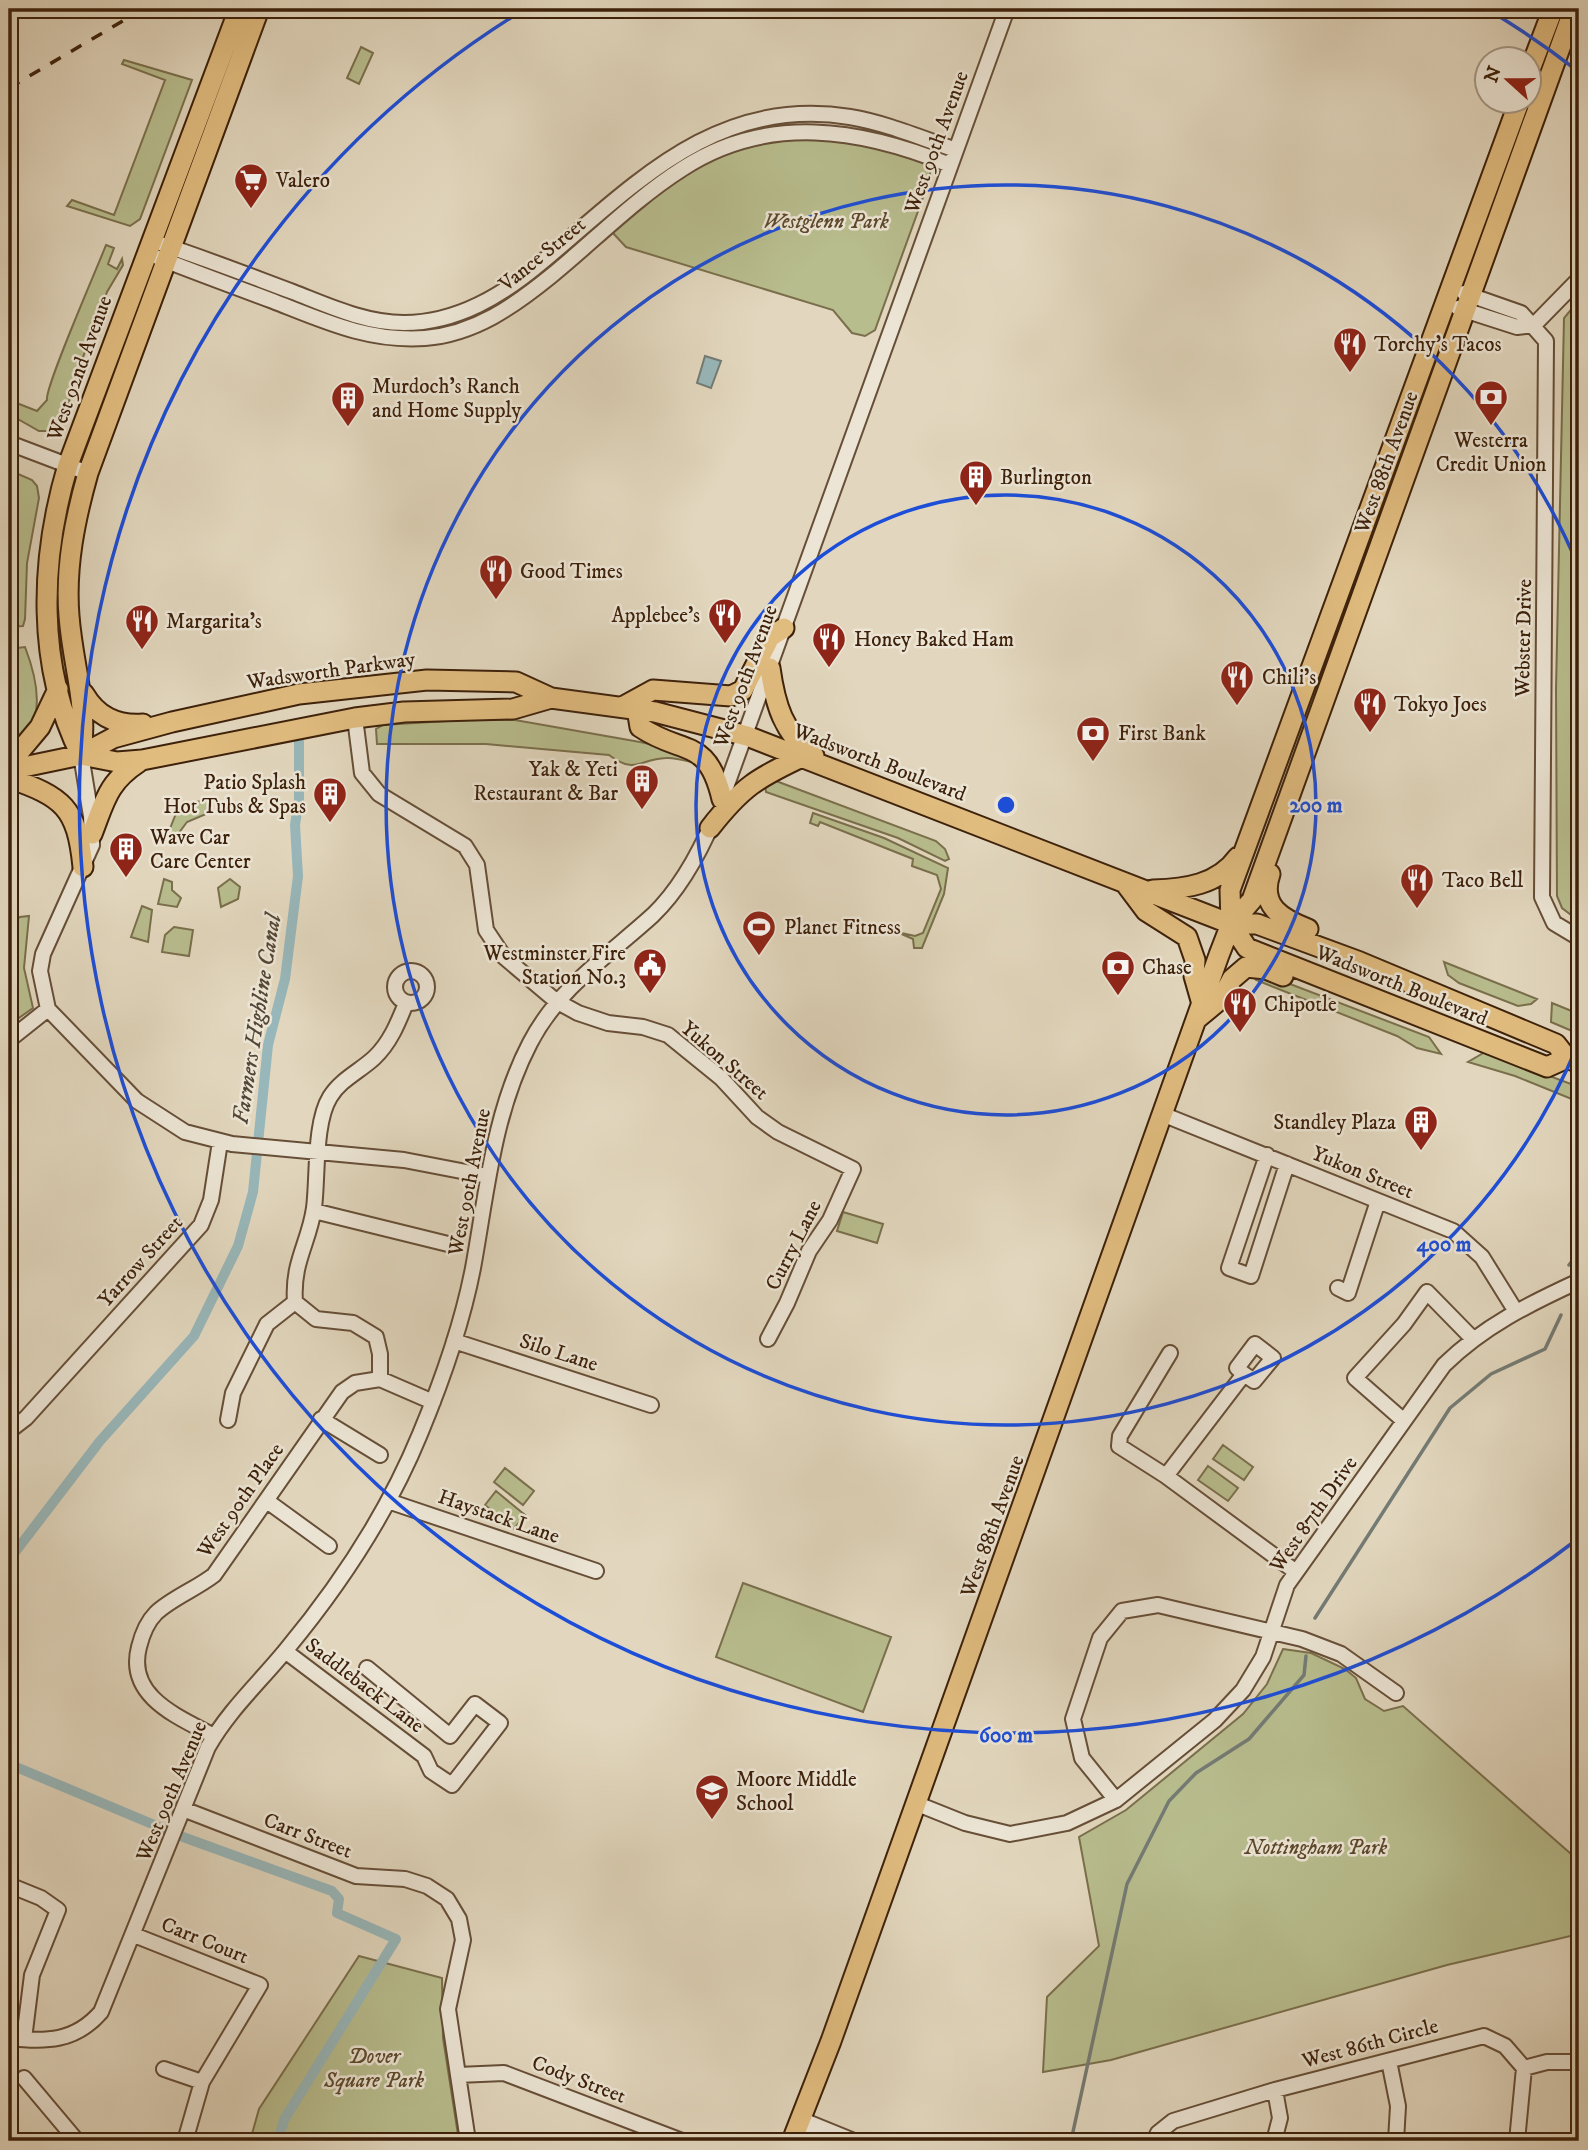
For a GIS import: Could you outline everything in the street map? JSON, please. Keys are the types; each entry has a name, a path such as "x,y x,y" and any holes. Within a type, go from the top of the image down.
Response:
{"main road":[{"name":"West 92nd Avenue","path":"81,755 64,721 48,636 47,579 53,519 68,465 149,247 242,20 259,9"},
{"path":"1539,46 1553,9"},
{"name":"West 88th Avenue","path":"1231,924 1252,900 1574,9"},
{"name":"West 92nd Avenue","path":"81,755 85,725 69,615 74,523 88,472 170,254 242,20"},
{"name":"West 88th Avenue","path":"796,2130 1231,924 1230,890 1246,845 1514,116"},
{"path":"722,799 718,781 702,755 652,735 640,727 630,708 653,690 731,696 743,690 770,637 785,628"},
{"path":"770,668 775,699 783,721 800,745 827,764"},
{"name":"Wadsworth Parkway","path":"9,770 81,755 113,738 172,722 299,694 427,680 516,682 551,698 630,708 747,736"},
{"path":"81,688 94,709 113,722 134,725 172,722"},
{"path":"9,764 40,727 58,689"},
{"name":"Wadsworth Parkway","path":"81,755 117,762 142,760 355,718 404,712 513,709 551,698"},
{"name":"Wadsworth Boulevard","path":"747,736 827,764 1231,924 1257,924 1360,962 1556,1044 1573,1060"},
{"path":"710,828 735,796 768,773 804,756"},
{"path":"92,834 108,789 118,777 142,760"},
{"path":"9,778 52,795 64,805 80,845 83,867"},
{"path":"1272,841 1276,860 1267,883 1267,898 1278,915 1348,944 1360,962"},
{"path":"1145,890 1178,889 1214,879 1231,867 1246,845"},
{"path":"1124,882 1146,911 1186,937 1195,960 1194,976 1200,1011 1222,998 1232,979 1246,967 1266,969 1300,982 1314,975"},
{"name":"Wadsworth Boulevard","path":"1231,924 1247,948 1314,975 1548,1067 1573,1060"}],"street":[{"name":"West 90th Avenue","path":"24,2039 66,2038 92,2023 109,1998 214,1736 232,1710 285,1651 340,1578 388,1501 433,1402 454,1341 472,1270 487,1176 500,1120 519,1067 540,1025 556,1002 594,963 654,914 673,893 710,828 747,736 1007,9"},
{"name":"Vance Street","path":"149,247 362,317 386,322 424,322 460,313 505,291 664,161 695,142 729,127 784,114 829,114 879,124 956,150"},
{"name":"Vance Street","path":"170,254 348,331 382,338 428,338 473,327 509,309 665,181 709,153 730,145 797,131 840,133 888,142 950,165"},
{"path":"1447,296 1468,303 1517,327 1534,325 1579,279"},
{"name":"Webster Drive","path":"1534,325 1547,345 1542,897 1554,923 1579,938"},
{"path":"9,443 88,472"},
{"name":"Yukon Street","path":"355,718 362,773 379,794 465,846 477,865 486,930 504,957 556,1002 608,1023 643,1027 668,1035 720,1078 757,1117 778,1132 853,1169"},
{"name":"West 92nd Avenue","path":"48,1009 40,971 43,954 65,898 92,845 81,755"},
{"path":"406,1003 395,1030 383,1048 329,1098 323,1114 314,1211 293,1282 295,1301 316,1319 353,1323 376,1338 380,1354 380,1379 433,1402"},
{"path":"9,1040 48,1009 146,1109 185,1132 220,1142 266,1149 404,1160 487,1176"},
{"name":"Yukon Street","path":"1162,1114 1453,1231 1482,1256 1515,1310"},
{"name":"Yarrow Street","path":"9,1430 26,1418 201,1224 211,1200 220,1142"},
{"path":"1267,1155 1229,1268 1251,1276 1287,1164"},
{"name":"Curry Lane","path":"768,1339 809,1251 830,1220 853,1169"},
{"path":"1338,1288 1348,1293 1378,1200"},
{"path":"314,1211 448,1244"},
{"name":"West 87th Drive","path":"915,1803 965,1823 1010,1834 1067,1823 1116,1800 1215,1720 1244,1690 1263,1657 1287,1585 1444,1366 1473,1339 1515,1310 1579,1281"},
{"path":"1404,1421 1355,1378 1404,1324 1427,1292 1473,1339"},
{"path":"228,1420 233,1392 267,1324 295,1301"},
{"name":"Silo Lane","path":"454,1341 651,1405"},
{"path":"1170,1353 1119,1441 1122,1450 1166,1476 1296,1572"},
{"path":"1166,1476 1244,1374"},
{"name":"West 90th Place","path":"214,1736 157,1704 140,1681 137,1654 154,1614 214,1575 341,1392 355,1383 380,1379"},
{"path":"321,1419 380,1455"},
{"path":"267,1501 329,1546"},
{"name":"Haystack Lane","path":"388,1501 596,1571"},
{"path":"1116,1800 1082,1758 1073,1719 1100,1638 1122,1611 1158,1605 1272,1631 1340,1654 1396,1693"},
{"name":"Saddleback Lane","path":"285,1651 424,1756 431,1771 452,1785 500,1723 475,1704 450,1736 367,1668"},
{"name":"Carr Street","path":"183,1809 356,1876 405,1879 427,1886 447,1899 459,1919 463,1940 448,2009 468,2141"},
{"path":"9,1885 41,1898 58,1910 32,1975 24,2039 9,2038"},
{"name":"Carr Court","path":"134,1935 260,1985 202,2082"},
{"name":"West 86th Circle","path":"1154,2141 1158,2133 1173,2121 1275,2090 1483,2036 1505,2046 1524,2068"},
{"path":"1389,2061 1398,2106 1396,2141"},
{"path":"1517,2141 1524,2068 1547,2062 1579,2062"},
{"path":"164,2069 202,2082 185,2141"},
{"name":"Cody Street","path":"458,2075 504,2073 682,2141"},
{"path":"24,2078 77,2141"},
{"path":"1274,2141 1280,2118 1275,2090"},
{"path":"796,2130 825,2141"},
{"path":"796,2130 854,2141"}],"green space":[{"path":"361,47 373,53 359,84 347,78"},
{"path":"124,60 192,80 140,219 130,226 67,206 72,200 114,215 165,80 122,64"},
{"name":"Westglenn Park","path":"774,138 811,138 878,146 899,151 930,169 930,178 875,330 865,336 852,333 833,310 626,247 612,232 670,183 719,154"},
{"path":"106,245 114,248 108,264 117,269 122,259 123,265 107,292 71,390 67,416 56,431 39,431 9,414 9,400 37,411 47,400 62,352"},
{"path":"1579,300 1579,921 1562,908 1557,896 1556,689 1564,318"},
{"path":"9,470 32,480 37,486 39,498 27,563 25,619 23,626 9,627 9,570 15,519 9,495"},
{"path":"25,647 36,685 36,713 31,725 22,734 9,740 9,649"},
{"path":"515,720 640,742 686,752 699,764 670,758 632,765 609,755 486,744 377,744 376,729 383,725"},
{"path":"776,781 936,841 945,849 949,859 945,861 898,838 766,792 765,785"},
{"path":"209,799 206,814 187,822 175,838 167,836 179,806"},
{"path":"813,813 884,838 948,868 944,894 922,948 914,948 913,939 897,932 915,936 923,933 941,889 937,875 912,866 913,859 820,822 818,826 810,823"},
{"path":"164,879 172,882 172,890 181,898 177,907 158,904"},
{"path":"230,879 240,887 238,899 221,907 218,888"},
{"path":"142,906 152,910 148,942 131,937"},
{"path":"29,916 24,968 33,1008 9,1025 9,925 20,917"},
{"path":"174,927 193,930 189,956 162,952 165,935"},
{"path":"1444,962 1537,999 1531,1004 1518,1006 1459,983 1448,975"},
{"path":"1253,976 1269,976 1429,1037 1441,1054 1417,1048 1397,1036 1256,980"},
{"path":"1552,1003 1579,1014 1579,1034 1551,1022"},
{"path":"1485,1052 1579,1087 1579,1102 1515,1076 1468,1062"},
{"path":"843,1212 883,1224 877,1243 837,1231"},
{"path":"1223,1445 1253,1467 1244,1480 1213,1459"},
{"path":"1208,1466 1238,1488 1228,1501 1198,1480"},
{"path":"505,1468 534,1491 523,1505 494,1482"},
{"path":"496,1491 525,1515 514,1529 485,1505"},
{"path":"743,1583 891,1637 863,1712 716,1657"},
{"name":"Nottingham Park","path":"1283,1649 1311,1653 1345,1669 1356,1678 1365,1699 1384,1711 1403,1706 1579,1861 1579,1934 1447,1965 1111,2060 1043,2072 1047,1997 1099,1946 1079,1837 1126,1810 1243,1714 1267,1684"},
{"name":"Dover Square Park","path":"359,1956 442,1978 443,2038 459,2141 250,2141 259,2109"}],"water":[{"path":"705,356 721,361 711,388 697,383"}],"waterway":[{"name":"Farmers Highline Canal","path":"9,1560 100,1441 194,1336 238,1246 253,1192 268,1045 285,979 298,876 295,825 299,799 299,741"},
{"path":"1569,1265 1579,1252"},
{"path":"1315,1618 1450,1408 1491,1374 1545,1349 1561,1315"},
{"path":"1071,2141 1127,1884 1169,1801 1196,1773 1249,1739 1304,1675 1306,1656"},
{"name":"Farmers Highline Canal","path":"9,1764 164,1829"},
{"name":"Farmers Highline Canal","path":"183,1837 332,1891 339,1899 337,1913 396,1939 284,2120 278,2141"}],"railway":[{"path":"9,88 143,9"}],"place":[{"name":"Valero","path":"251,210"},
{"name":"Torchy's Tacos","path":"1350,374"},
{"name":"Westerra Credit Union","path":"1491,427"},
{"name":"Murdoch's Ranch and Home Supply","path":"348,428"},
{"name":"Burlington","path":"976,507"},
{"name":"Good Times","path":"496,601"},
{"name":"Applebee's","path":"725,645"},
{"name":"Margarita's","path":"142,651"},
{"name":"Honey Baked Ham","path":"829,669"},
{"name":"Chili's","path":"1237,707"},
{"name":"Tokyo Joes","path":"1370,734"},
{"name":"First Bank","path":"1093,763"},
{"name":"Yak & Yeti Restaurant & Bar","path":"642,811"},
{"name":"Patio Splash Hot Tubs & Spas","path":"330,824"},
{"name":"Wave Car Care Center","path":"126,879"},
{"name":"Taco Bell","path":"1417,910"},
{"name":"Planet Fitness","path":"759,957"},
{"name":"Westminster Fire Station No.3","path":"650,995"},
{"name":"Chase","path":"1118,997"},
{"name":"Chipotle","path":"1240,1034"},
{"name":"Standley Plaza","path":"1421,1152"},
{"name":"Moore Middle School","path":"712,1821"}]}
